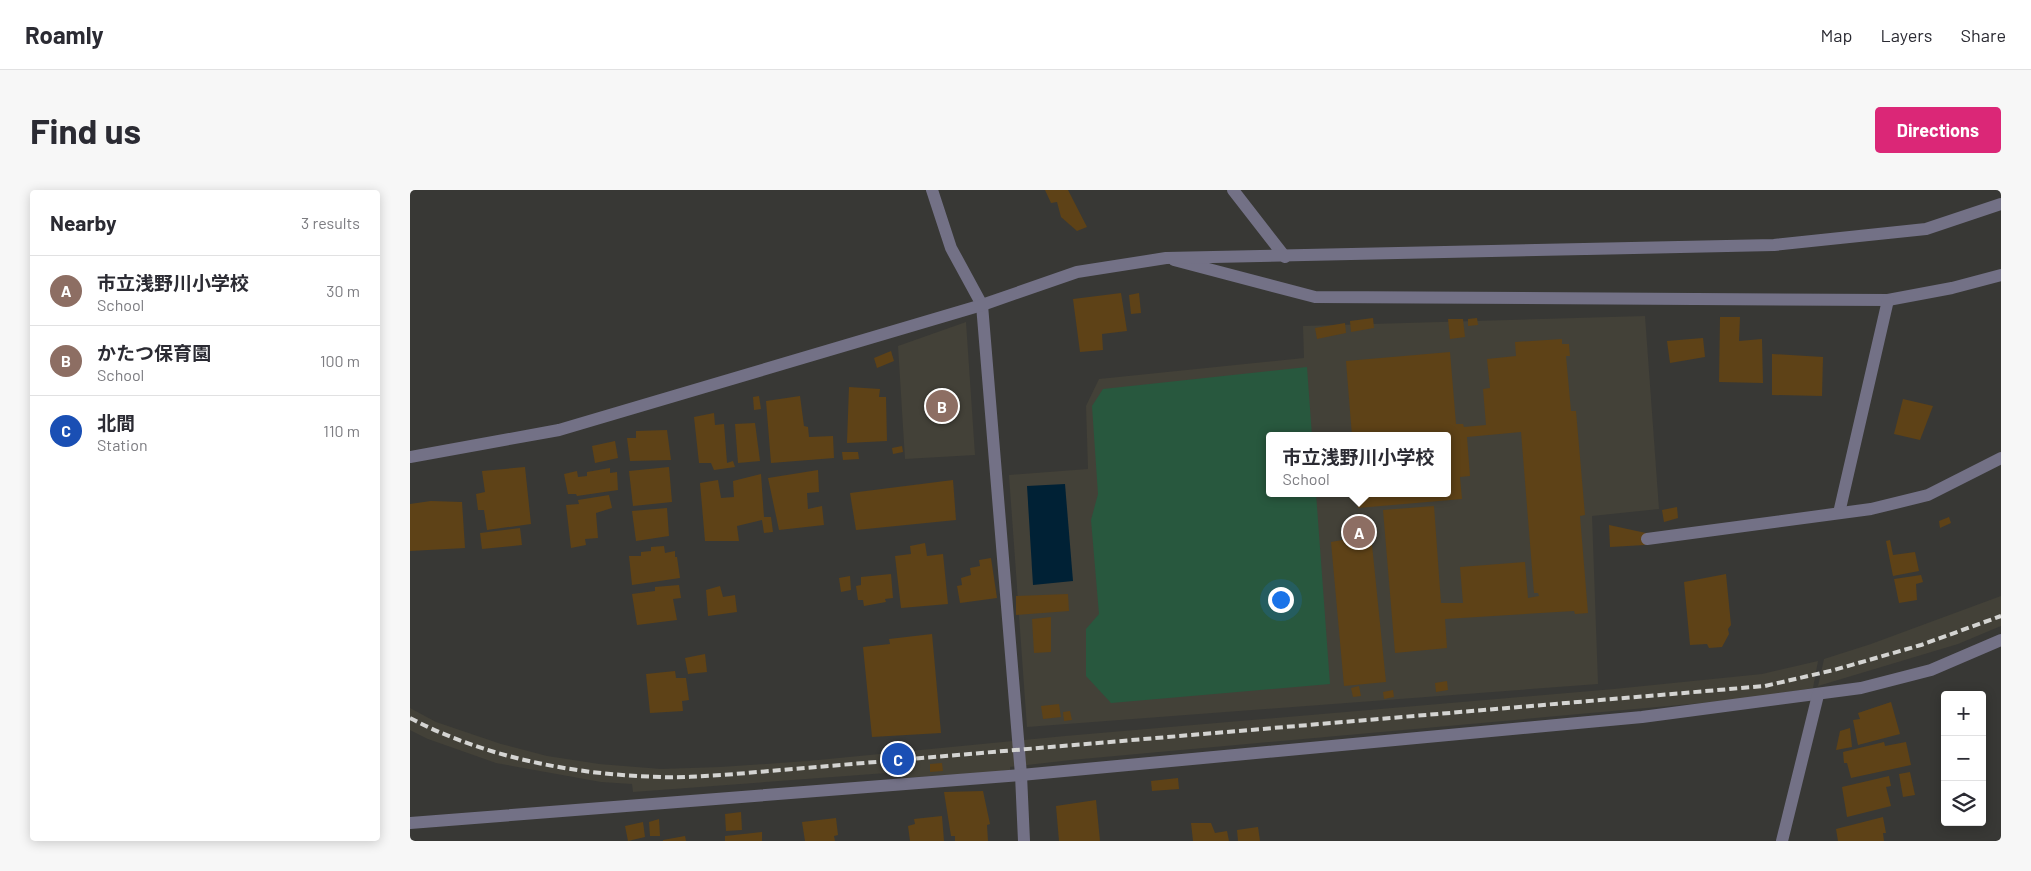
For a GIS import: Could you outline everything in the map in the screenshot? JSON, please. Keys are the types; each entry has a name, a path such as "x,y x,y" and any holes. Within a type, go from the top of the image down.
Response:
{"street":[{"path":"932,190 951,248 982,305 1021,775 1024,841"},
{"path":"1232,190 1285,257"},
{"path":"410,457 559,430 982,305 1077,272 1166,258 1774,246 1926,229 2001,204"},
{"path":"1166,258 1315,297 1888,300 1952,288 2001,276"},
{"path":"1839,513 1888,300"},
{"path":"1647,539 1871,509 1928,495 2001,458"},
{"path":"410,823 1021,775 1642,717 1862,688 1931,670 2001,640"},
{"path":"1782,841 1818,695"}],"shaded area":[{"path":"1645,316 1659,509 1592,516 1598,684 1027,727 1009,475 1088,469 1086,406 1099,379 1304,358 1303,326"},
{"path":"966,322 975,455 905,459 898,346"},
{"path":"2001,596 2001,626 1958,644 1818,686 1824,659 1871,644"},
{"path":"1818,661 1813,688 1746,699 1071,760 1010,767 1010,770 994,772 901,778 900,772 633,792 632,784 601,782 496,763 428,739 410,730 410,708 436,722 501,744 547,756 599,764 661,769 720,767 808,761 1065,736 1614,689 1762,674"}],"green space":[{"path":"1307,367 1312,432 1266,432 1266,497 1316,497 1330,684 1111,703 1086,676 1086,629 1099,614 1091,520 1098,494 1092,406 1103,389"}],"water":[{"path":"1065,484 1073,581 1033,585 1027,486"}],"building":[{"path":"1045,190 1068,190 1087,227 1077,231 1061,217 1057,202 1051,203"},
{"path":"1121,293 1127,331 1102,334 1103,350 1080,352 1073,299"},
{"path":"1139,293 1141,313 1131,314 1129,295"},
{"path":"1720,317 1740,317 1739,341 1762,339 1763,383 1719,382"},
{"path":"1373,318 1374,328 1351,332 1350,321"},
{"path":"1477,318 1478,325 1468,326 1468,319"},
{"path":"1448,319 1463,319 1465,337 1450,339"},
{"path":"1345,323 1346,333 1317,339 1315,328"},
{"path":"1703,338 1705,357 1670,363 1667,341"},
{"path":"1562,339 1562,344 1569,344 1570,356 1566,356 1571,411 1576,411 1585,515 1580,516 1588,613 1575,614 1574,611 1445,619 1447,648 1395,653 1383,510 1434,506 1441,603 1463,603 1460,567 1525,562 1528,598 1539,596 1538,593 1534,593 1521,432 1467,437 1470,476 1460,477 1462,499 1358,508 1357,497 1451,497 1451,432 1352,432 1346,361 1450,352 1456,424 1463,424 1464,427 1486,425 1483,389 1490,388 1487,359 1516,356 1515,342"},
{"path":"891,351 894,361 877,368 874,358"},
{"path":"1772,354 1823,357 1822,396 1772,395"},
{"path":"849,387 880,389 879,397 886,397 887,441 847,443"},
{"path":"759,396 761,409 754,410 753,397"},
{"path":"800,396 804,426 808,427 809,437 833,436 834,458 771,463 766,401"},
{"path":"1903,399 1933,406 1920,440 1894,434"},
{"path":"714,413 715,425 724,424 727,463 733,461 735,467 714,470 711,463 699,463 694,417"},
{"path":"755,423 760,461 738,463 735,424"},
{"path":"667,430 671,460 630,461 627,438 636,438 636,431"},
{"path":"615,441 618,458 595,463 592,446"},
{"path":"902,446 903,452 893,454 892,448"},
{"path":"842,452 858,452 859,459 843,460"},
{"path":"525,467 531,524 487,530 484,510 478,510 476,494 485,492 482,471"},
{"path":"669,467 672,502 633,506 629,471"},
{"path":"610,468 610,473 617,472 618,490 577,496 576,494 568,494 564,474 577,471 578,477 587,476 587,472"},
{"path":"818,470 819,492 807,493 808,509 822,506 824,525 779,530 768,478"},
{"path":"761,474 764,517 771,517 773,532 764,533 762,520 737,526 739,541 705,541 700,483 718,480 721,498 734,497 733,481"},
{"path":"953,480 956,520 856,530 850,493"},
{"path":"609,495 612,508 596,513 598,538 585,539 586,545 571,548 566,505 579,504 578,500"},
{"path":"431,501 462,502 465,548 410,551 410,504"},
{"path":"1677,507 1678,518 1664,522 1662,510"},
{"path":"667,508 669,536 636,541 632,511"},
{"path":"1949,517 1951,523 1940,528 1939,521"},
{"path":"1609,525 1646,533 1645,545 1610,547"},
{"path":"520,528 522,545 482,549 480,533"},
{"path":"1371,535 1386,682 1344,686 1331,542"},
{"path":"1890,540 1893,555 1915,552 1919,571 1893,576 1886,541"},
{"path":"925,543 927,556 943,554 948,604 901,608 895,556 911,554 910,546"},
{"path":"664,546 665,553 675,551 680,578 632,585 629,556 641,556 641,552 651,551 651,547"},
{"path":"991,558 997,598 960,603 957,586 962,585 961,578 971,575 970,568 980,566 979,560"},
{"path":"891,574 893,598 885,599 886,602 864,606 863,600 858,600 856,586 861,585 861,577"},
{"path":"1726,574 1731,625 1728,629 1729,634 1722,647 1709,648 1707,644 1690,645 1684,582"},
{"path":"1921,575 1923,582 1916,584 1917,600 1899,603 1894,579"},
{"path":"850,576 851,590 841,592 839,578"},
{"path":"679,585 681,598 673,599 677,620 637,625 632,594 655,591 655,587"},
{"path":"720,586 723,597 735,595 737,612 708,616 706,590"},
{"path":"1068,594 1069,611 1016,615 1016,596"},
{"path":"1051,617 1051,652 1034,653 1032,619"},
{"path":"932,634 941,733 872,737 863,647 890,644 889,639"},
{"path":"705,654 707,672 688,674 685,658"},
{"path":"675,671 676,678 686,678 689,700 682,701 683,711 650,713 646,674"},
{"path":"1447,681 1448,690 1436,692 1435,683"},
{"path":"1359,686 1361,696 1353,697 1351,688"},
{"path":"1393,690 1394,697 1384,699 1383,692"},
{"path":"1891,702 1900,734 1858,745 1853,720 1860,719 1858,713"},
{"path":"1059,704 1061,717 1043,719 1041,706"},
{"path":"1070,711 1072,720 1064,721 1063,712"},
{"path":"1850,728 1852,747 1836,750 1840,731"},
{"path":"1884,742 1885,746 1906,742 1911,765 1851,778 1847,763 1844,763 1843,752"},
{"path":"942,763 943,771 930,772 930,764"},
{"path":"1910,772 1915,795 1903,797 1899,774"},
{"path":"1889,776 1891,786 1886,787 1891,806 1847,817 1842,787"},
{"path":"1178,778 1179,789 1152,791 1151,781"},
{"path":"983,791 990,824 987,825 988,841 955,841 955,836 951,836 944,792"},
{"path":"1096,800 1100,841 1059,841 1056,806"},
{"path":"741,812 742,830 726,831 725,814"},
{"path":"942,816 944,841 910,841 908,826 915,824 914,819"},
{"path":"1883,817 1886,833 1883,833 1884,841 1838,841 1836,829"},
{"path":"836,818 838,835 834,836 835,841 805,841 802,822"},
{"path":"659,819 660,836 650,836 649,822"},
{"path":"643,822 645,837 628,841 625,826"},
{"path":"1191,823 1211,823 1215,833 1227,831 1229,841 1193,841"},
{"path":"1258,827 1260,841 1238,841 1237,830"},
{"path":"762,832 762,841 725,841 725,836"},
{"path":"685,836 686,841 663,841 663,840"}],"railway":[{"path":"410,718 469,744 500,754 564,768 629,776 684,777 723,775 1765,686 1834,670 1921,645 2001,616"}],"place":[{"name":"かたつ保育園","path":"942,406"},
{"name":"市立浅野川小学校","path":"1359,532"},
{"name":"北間","path":"898,759"}]}
